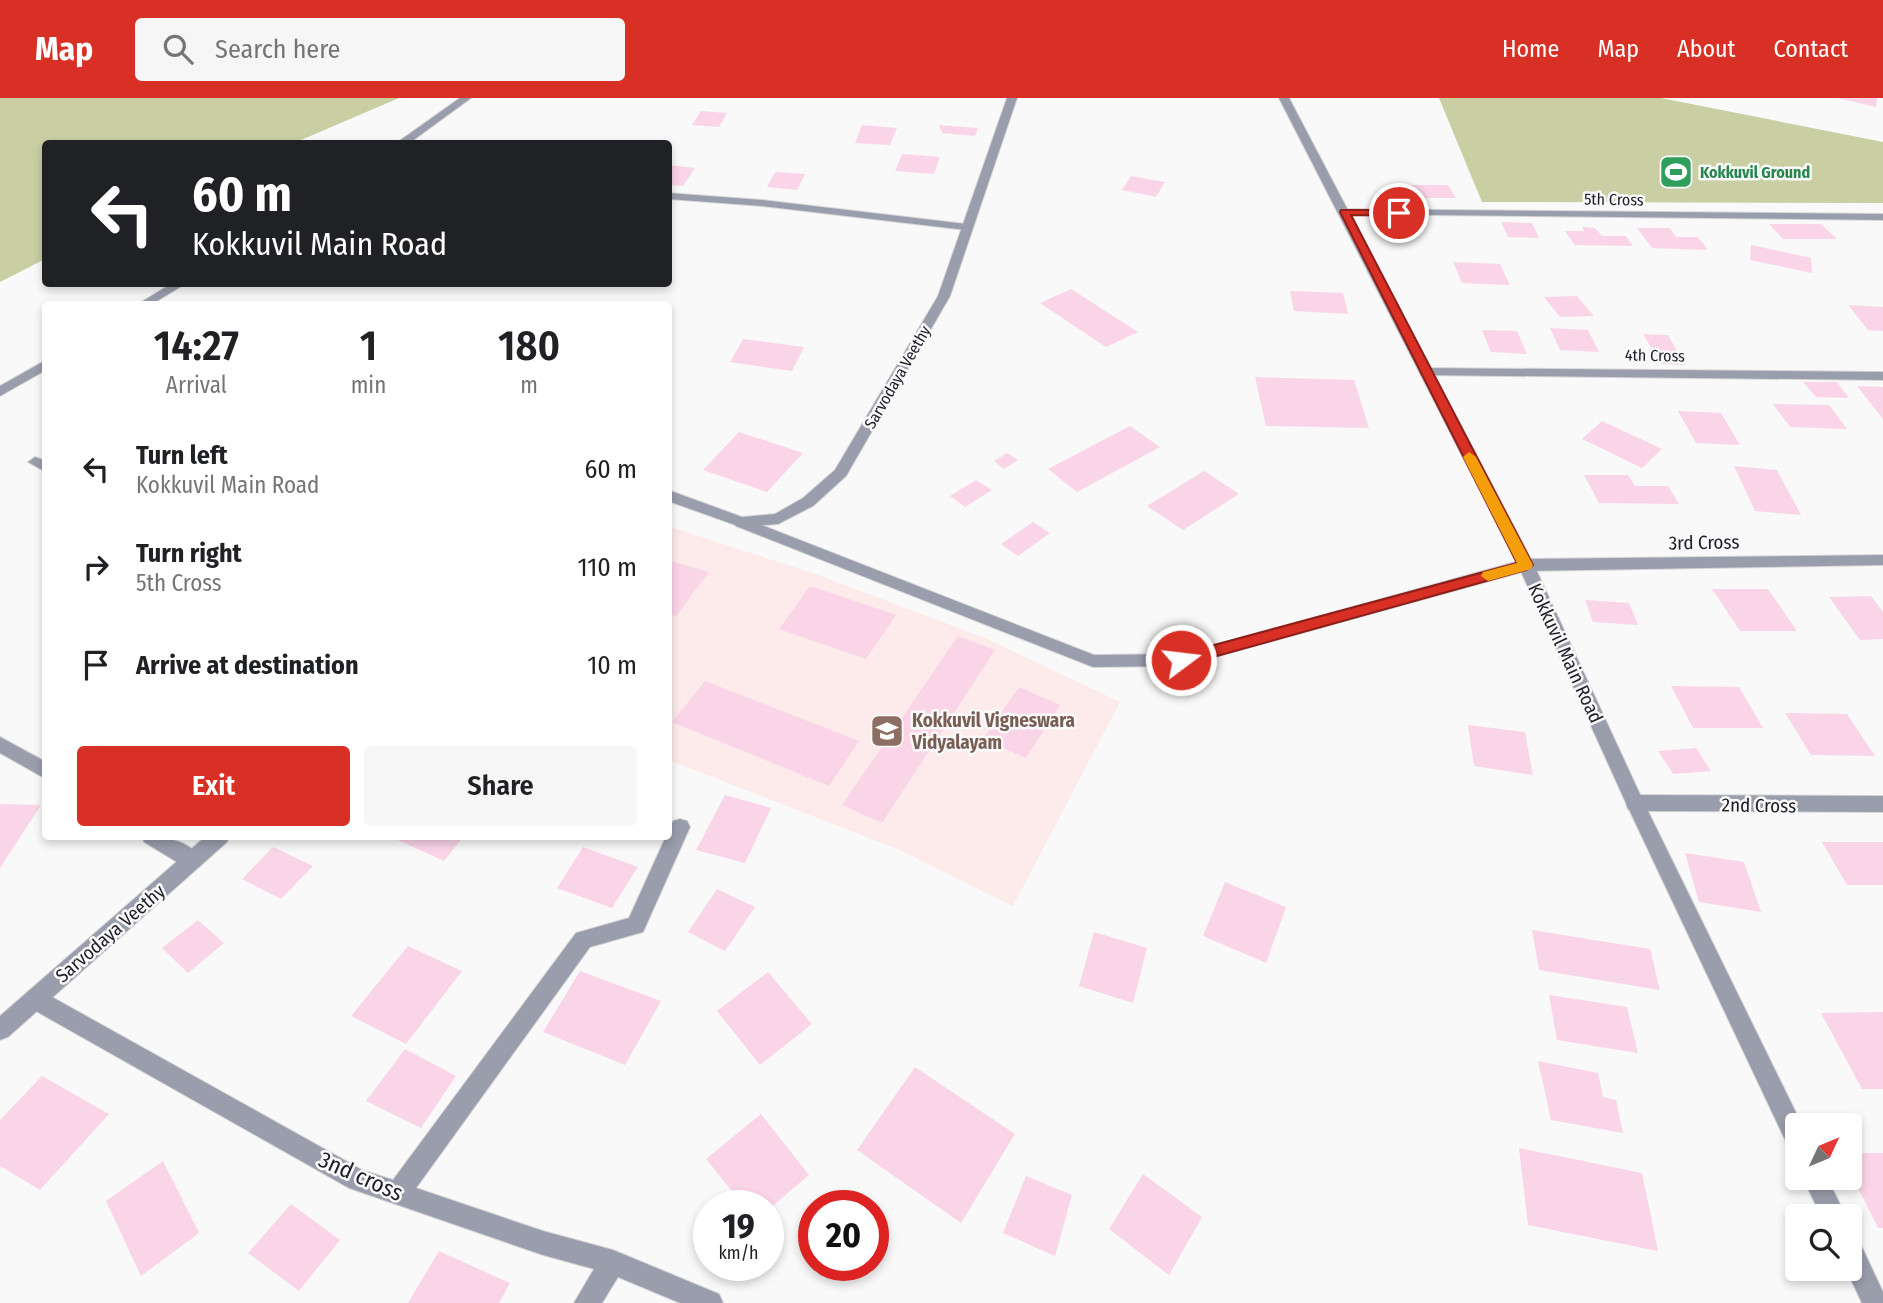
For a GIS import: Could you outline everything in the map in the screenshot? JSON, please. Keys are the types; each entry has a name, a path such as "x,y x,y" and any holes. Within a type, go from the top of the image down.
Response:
{"street":[{"path":"406,140 466,98"},
{"name":"Sarvodaya Veethy","path":"672,496 741,522 778,519 808,502 841,473 944,296 1012,98"},
{"name":"Kokkuvil Main Road","path":"1284,98 1526,565 1635,803 1785,1115"},
{"path":"672,196 762,203 966,227"},
{"name":"5th Cross","path":"1345,212 1883,217"},
{"path":"149,301 174,287"},
{"path":"0,392 42,366"},
{"name":"4th Cross","path":"1426,372 1883,376"},
{"name":"3rd Cross","path":"741,522 1093,661 1181,660 1526,565 1883,560"},
{"path":"0,744 42,770"},
{"name":"2nd Cross","path":"1635,803 1883,804"},
{"path":"397,1194 583,940 636,925 680,827"},
{"path":"158,840 192,861"},
{"name":"Sarvodaya Veethy","path":"0,1030 216,840"},
{"name":"3nd cross","path":"35,999 357,1180 543,1243 613,1262 710,1303"},
{"path":"587,1303 613,1262"},
{"path":"1862,1272 1877,1299"}],"shaded area":[{"name":"Kokkuvil Vigneswara Vidyalayam","path":"672,527 821,576 985,638 1120,702 1013,906 897,849 672,761"}],"green space":[{"path":"0,98 399,98 301,140 42,140 42,261 0,282"},
{"name":"Kokkuvil Ground","path":"1439,98 1661,98 1883,142 1883,203 1482,202"}],"building":[{"path":"1837,98 1877,98 1876,107"},
{"path":"701,111 727,113 719,127 692,125"},
{"path":"862,125 897,128 890,145 855,143"},
{"path":"939,125 978,128 975,136 942,133"},
{"path":"902,154 940,157 934,174 895,171"},
{"path":"672,165 695,168 683,186 672,185"},
{"path":"775,172 805,174 797,190 767,187"},
{"path":"1131,176 1165,182 1156,197 1122,190"},
{"path":"1403,185 1448,185 1456,198 1410,198"},
{"path":"1501,222 1532,223 1539,238 1508,237"},
{"path":"1769,224 1821,224 1837,239 1783,239"},
{"path":"1582,227 1595,228 1602,236 1626,236 1633,246 1575,245 1565,231 1584,231"},
{"path":"1637,228 1670,228 1676,237 1698,237 1708,250 1652,248"},
{"path":"1751,245 1811,258 1812,273 1750,260"},
{"path":"1453,262 1500,264 1510,285 1462,283"},
{"path":"1071,289 1138,332 1106,347 1040,303"},
{"path":"1290,291 1343,293 1348,314 1294,311"},
{"path":"1577,296 1594,316 1560,317 1544,297"},
{"path":"1848,305 1883,307 1883,331 1868,330"},
{"path":"1550,328 1588,330 1599,352 1560,350"},
{"path":"1482,330 1517,331 1527,354 1491,352"},
{"path":"1643,334 1668,335 1685,365 1661,364"},
{"path":"743,339 804,347 792,371 730,362"},
{"path":"1255,377 1354,380 1369,428 1266,426"},
{"path":"1803,382 1837,382 1849,398 1816,397"},
{"path":"1857,386 1883,387 1883,419"},
{"path":"1773,404 1829,405 1847,429 1790,427"},
{"path":"1678,411 1721,413 1740,445 1696,443"},
{"path":"1602,421 1662,449 1642,468 1582,439"},
{"path":"1130,426 1160,447 1077,492 1048,469"},
{"path":"739,432 803,453 767,492 703,470"},
{"path":"1007,453 1018,460 1004,469 994,461"},
{"path":"1734,466 1777,470 1801,515 1755,511"},
{"path":"1204,471 1239,494 1183,530 1147,506"},
{"path":"1584,475 1628,475 1635,486 1668,486 1679,504 1599,503"},
{"path":"976,480 992,490 965,507 950,496"},
{"path":"1033,522 1050,533 1018,556 1001,544"},
{"path":"672,561 709,572 676,616 672,615"},
{"path":"810,586 896,615 866,659 779,629"},
{"path":"1712,589 1768,589 1797,631 1740,631"},
{"path":"1871,596 1883,612 1883,639 1860,640 1829,597"},
{"path":"1585,600 1629,603 1638,625 1593,622"},
{"path":"958,636 995,650 882,823 842,805"},
{"path":"705,681 859,741 829,786 672,722"},
{"path":"1671,686 1739,687 1763,728 1693,728"},
{"path":"1019,687 1060,705 1026,758 983,739"},
{"path":"1785,713 1847,714 1875,756 1811,755"},
{"path":"1468,725 1525,732 1533,775 1474,766"},
{"path":"1696,748 1711,771 1673,774 1658,751"},
{"path":"725,795 771,808 745,863 696,850"},
{"path":"0,804 41,805 0,868"},
{"path":"398,840 461,840 444,861"},
{"path":"1822,842 1883,842 1883,885 1847,885"},
{"path":"273,847 313,866 281,899 242,879"},
{"path":"583,847 638,867 612,908 557,888"},
{"path":"1685,853 1744,862 1761,912 1699,902"},
{"path":"1225,882 1286,907 1266,963 1203,936"},
{"path":"717,889 755,907 725,951 688,932"},
{"path":"198,920 224,943 188,973 162,948"},
{"path":"1532,930 1650,949 1660,990 1539,970"},
{"path":"1094,932 1147,948 1133,1003 1079,986"},
{"path":"408,946 462,971 406,1044 351,1016"},
{"path":"580,971 661,1001 625,1065 543,1032"},
{"path":"768,972 812,1024 760,1065 717,1011"},
{"path":"1549,995 1627,1007 1638,1053 1557,1040"},
{"path":"1883,1012 1883,1089 1862,1089 1821,1013"},
{"path":"405,1049 456,1076 421,1128 366,1101"},
{"path":"1538,1061 1598,1073 1603,1097 1616,1100 1623,1133 1551,1120"},
{"path":"915,1067 1015,1134 961,1223 857,1150"},
{"path":"42,1076 109,1114 40,1190 0,1166 0,1120"},
{"path":"761,1114 809,1175 784,1196 784,1190 731,1190 706,1159"},
{"path":"1519,1148 1642,1173 1658,1251 1528,1225"},
{"path":"1862,1153 1883,1153 1883,1228 1878,1228 1859,1190 1862,1190"},
{"path":"163,1161 199,1233 141,1276 106,1201"},
{"path":"1143,1174 1202,1217 1169,1275 1109,1229"},
{"path":"1026,1176 1072,1195 1055,1256 1003,1233"},
{"path":"291,1204 340,1240 299,1291 248,1253"},
{"path":"439,1251 510,1283 499,1303 408,1303"}],"slow traffic":[{"path":"1469,457 1526,565 1488,576"}],"place":[{"name":"Kokkuvil Ground","path":"1676,172"},
{"name":"Kokkuvil Vigneswara Vidyalayam","path":"887,731"}],"route":[{"path":"1181,660 1526,565 1345,212 1399,213"}]}
